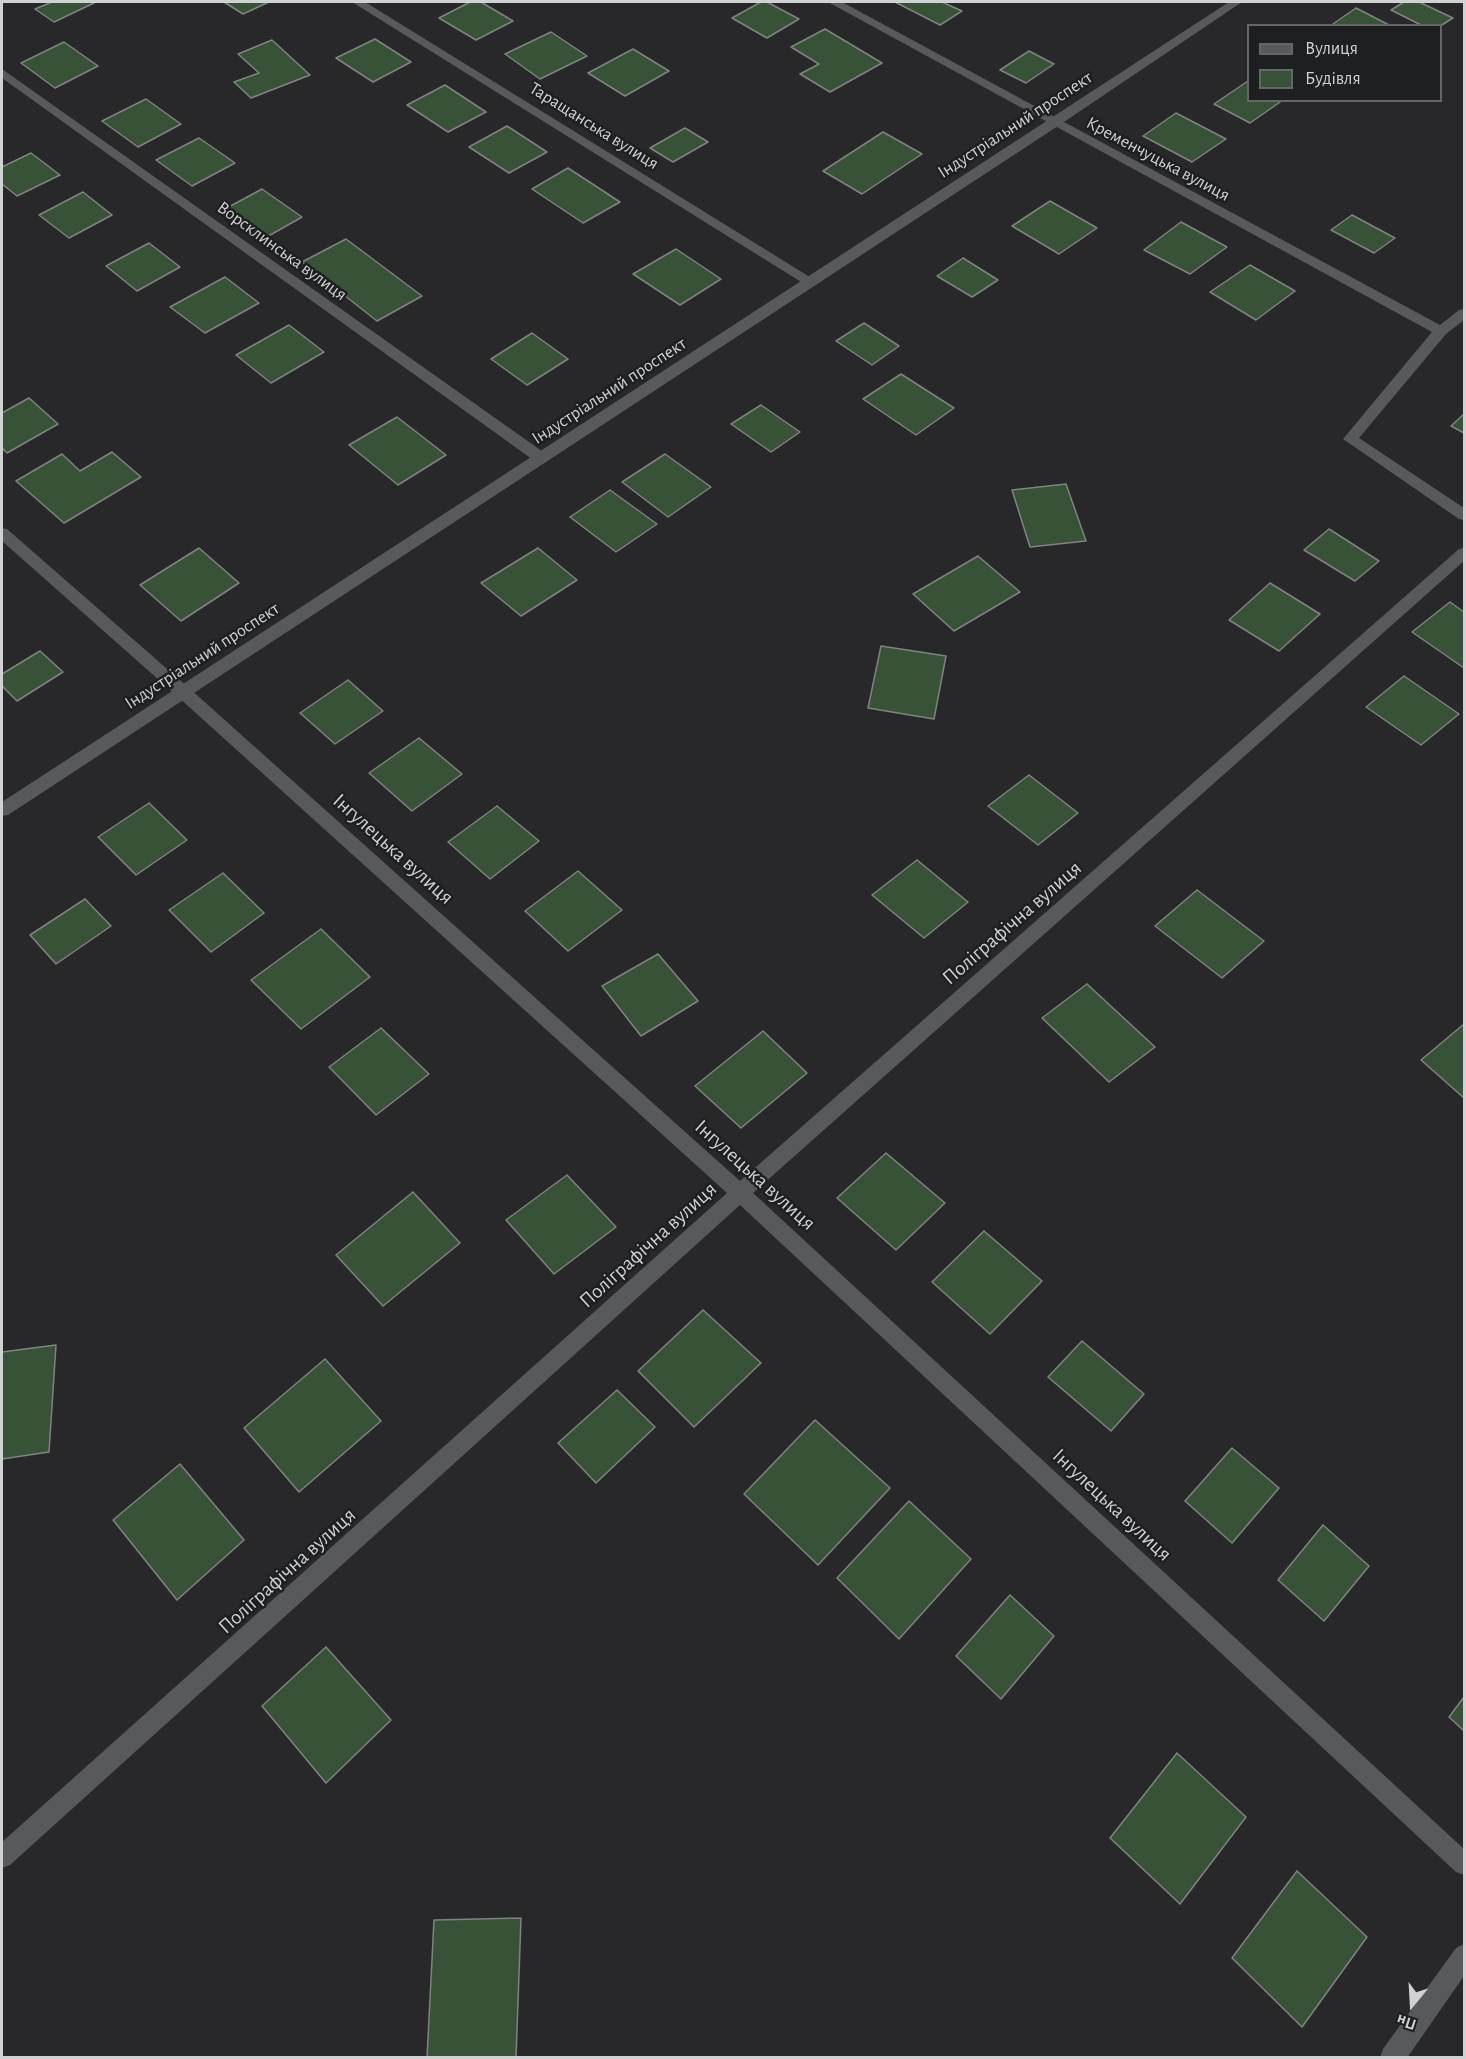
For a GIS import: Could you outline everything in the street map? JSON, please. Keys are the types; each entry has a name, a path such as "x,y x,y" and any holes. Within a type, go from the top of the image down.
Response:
{"street":[{"name":"Таращанська вулиця","path":"358,2 811,282"},
{"name":"Кременчуцька вулиця","path":"834,2 1441,331"},
{"name":"Індустріальний проспект","path":"2,810 1236,2"},
{"name":"Ворсклинська вулиця","path":"2,73 541,458"},
{"path":"1464,313 1441,331 1350,439 1464,515"},
{"name":"Інгулецька вулиця","path":"2,532 740,1193 1464,1864"},
{"name":"Поліграфічна вулиця","path":"2,1857 740,1193 1464,553"},
{"path":"1392,2058 1464,1956"}],"building":[{"path":"52,2 94,3 54,22 35,9"},
{"path":"224,2 269,2 243,14"},
{"path":"470,2 481,2 513,21 476,40 439,18"},
{"path":"761,2 767,2 799,19 767,38 732,18"},
{"path":"895,2 942,2 962,11 940,25"},
{"path":"1404,2 1419,2 1453,18 1442,25 1419,24 1391,10"},
{"path":"1356,8 1387,24 1333,24"},
{"path":"825,29 882,63 830,92 800,74 819,64 791,47"},
{"path":"551,32 587,56 540,79 505,54"},
{"path":"375,39 411,62 373,82 336,58"},
{"path":"272,40 310,75 251,98 234,82 259,73 238,54"},
{"path":"64,42 98,66 55,88 21,63"},
{"path":"633,49 669,71 625,96 588,73"},
{"path":"1029,51 1054,64 1026,83 1000,70"},
{"path":"1247,82 1247,102 1280,102 1250,123 1214,104"},
{"path":"445,85 486,112 448,132 407,105"},
{"path":"146,99 181,124 138,147 102,121"},
{"path":"1176,113 1226,139 1192,162 1143,136"},
{"path":"507,126 547,152 509,173 469,147"},
{"path":"685,128 708,142 673,162 650,148"},
{"path":"883,132 922,154 862,194 823,171"},
{"path":"199,138 235,163 192,186 156,160"},
{"path":"31,153 60,175 17,196 2,184 2,167"},
{"path":"568,168 620,202 583,223 532,189"},
{"path":"262,189 302,217 265,238 225,209"},
{"path":"83,192 112,215 69,238 39,215"},
{"path":"1050,201 1097,228 1059,254 1012,226"},
{"path":"1352,215 1395,238 1374,253 1331,230"},
{"path":"1181,222 1227,247 1190,274 1144,250"},
{"path":"346,239 422,296 377,321 302,262"},
{"path":"149,243 180,267 137,291 106,266"},
{"path":"676,249 721,279 680,305 633,274"},
{"path":"963,258 998,280 972,297 937,276"},
{"path":"1250,265 1295,291 1256,320 1210,292"},
{"path":"225,277 259,303 205,333 170,307"},
{"path":"864,323 899,346 872,365 836,341"},
{"path":"289,325 324,352 271,383 236,355"},
{"path":"532,333 568,359 527,385 491,359"},
{"path":"901,374 954,408 916,435 863,399"},
{"path":"29,398 58,424 7,453 2,448 2,413"},
{"path":"761,405 800,432 771,452 731,424"},
{"path":"1464,414 1464,433 1451,426"},
{"path":"397,417 446,455 398,485 349,445"},
{"path":"112,452 141,477 64,523 16,481 62,454 80,471"},
{"path":"665,454 711,487 668,517 622,482"},
{"path":"1066,484 1086,541 1030,547 1012,490"},
{"path":"610,490 657,524 616,552 570,517"},
{"path":"1329,529 1379,561 1355,581 1304,550"},
{"path":"199,548 239,583 181,621 140,585"},
{"path":"538,548 577,580 521,616 481,583"},
{"path":"978,556 1020,592 954,631 913,594"},
{"path":"1270,583 1320,614 1279,651 1229,620"},
{"path":"1450,602 1464,612 1464,668 1412,632"},
{"path":"881,646 946,656 934,719 868,708"},
{"path":"40,651 63,672 17,701 2,686 2,674"},
{"path":"1404,676 1459,714 1421,745 1366,707"},
{"path":"348,680 383,711 335,744 300,713"},
{"path":"419,738 462,774 412,811 369,773"},
{"path":"1029,775 1078,813 1038,845 988,806"},
{"path":"149,803 187,840 136,875 98,837"},
{"path":"497,806 539,841 490,879 448,842"},
{"path":"917,860 968,902 924,938 872,895"},
{"path":"578,871 622,910 568,951 525,911"},
{"path":"223,873 264,913 211,952 169,910"},
{"path":"1197,890 1264,941 1222,978 1155,926"},
{"path":"85,899 111,926 56,964 30,935"},
{"path":"321,929 370,977 301,1029 251,980"},
{"path":"658,954 698,1001 641,1036 602,986"},
{"path":"1087,984 1155,1047 1109,1082 1042,1018"},
{"path":"1464,1024 1464,1098 1421,1060"},
{"path":"381,1028 429,1074 376,1115 329,1067"},
{"path":"763,1031 807,1073 741,1128 695,1086"},
{"path":"886,1153 945,1203 896,1250 837,1198"},
{"path":"567,1175 616,1227 554,1274 506,1220"},
{"path":"413,1192 460,1243 383,1306 336,1255"},
{"path":"984,1231 1042,1281 990,1334 932,1282"},
{"path":"703,1310 761,1363 694,1427 638,1371"},
{"path":"1082,1341 1144,1394 1111,1431 1048,1377"},
{"path":"56,1345 49,1452 2,1459 2,1352"},
{"path":"325,1359 381,1421 299,1492 244,1428"},
{"path":"617,1390 655,1427 596,1483 558,1443"},
{"path":"815,1420 890,1488 818,1565 744,1494"},
{"path":"1232,1448 1279,1488 1232,1543 1185,1501"},
{"path":"180,1464 244,1540 177,1600 113,1520"},
{"path":"909,1501 971,1559 899,1639 837,1578"},
{"path":"1323,1525 1369,1566 1324,1621 1278,1580"},
{"path":"1010,1595 1054,1636 1001,1699 956,1656"},
{"path":"326,1647 391,1720 326,1783 262,1706"},
{"path":"1464,1697 1464,1731 1449,1717"},
{"path":"1177,1753 1246,1817 1180,1904 1110,1838"},
{"path":"1297,1871 1367,1937 1302,2027 1232,1958"},
{"path":"521,1918 516,2058 427,2058 434,1920"}]}
